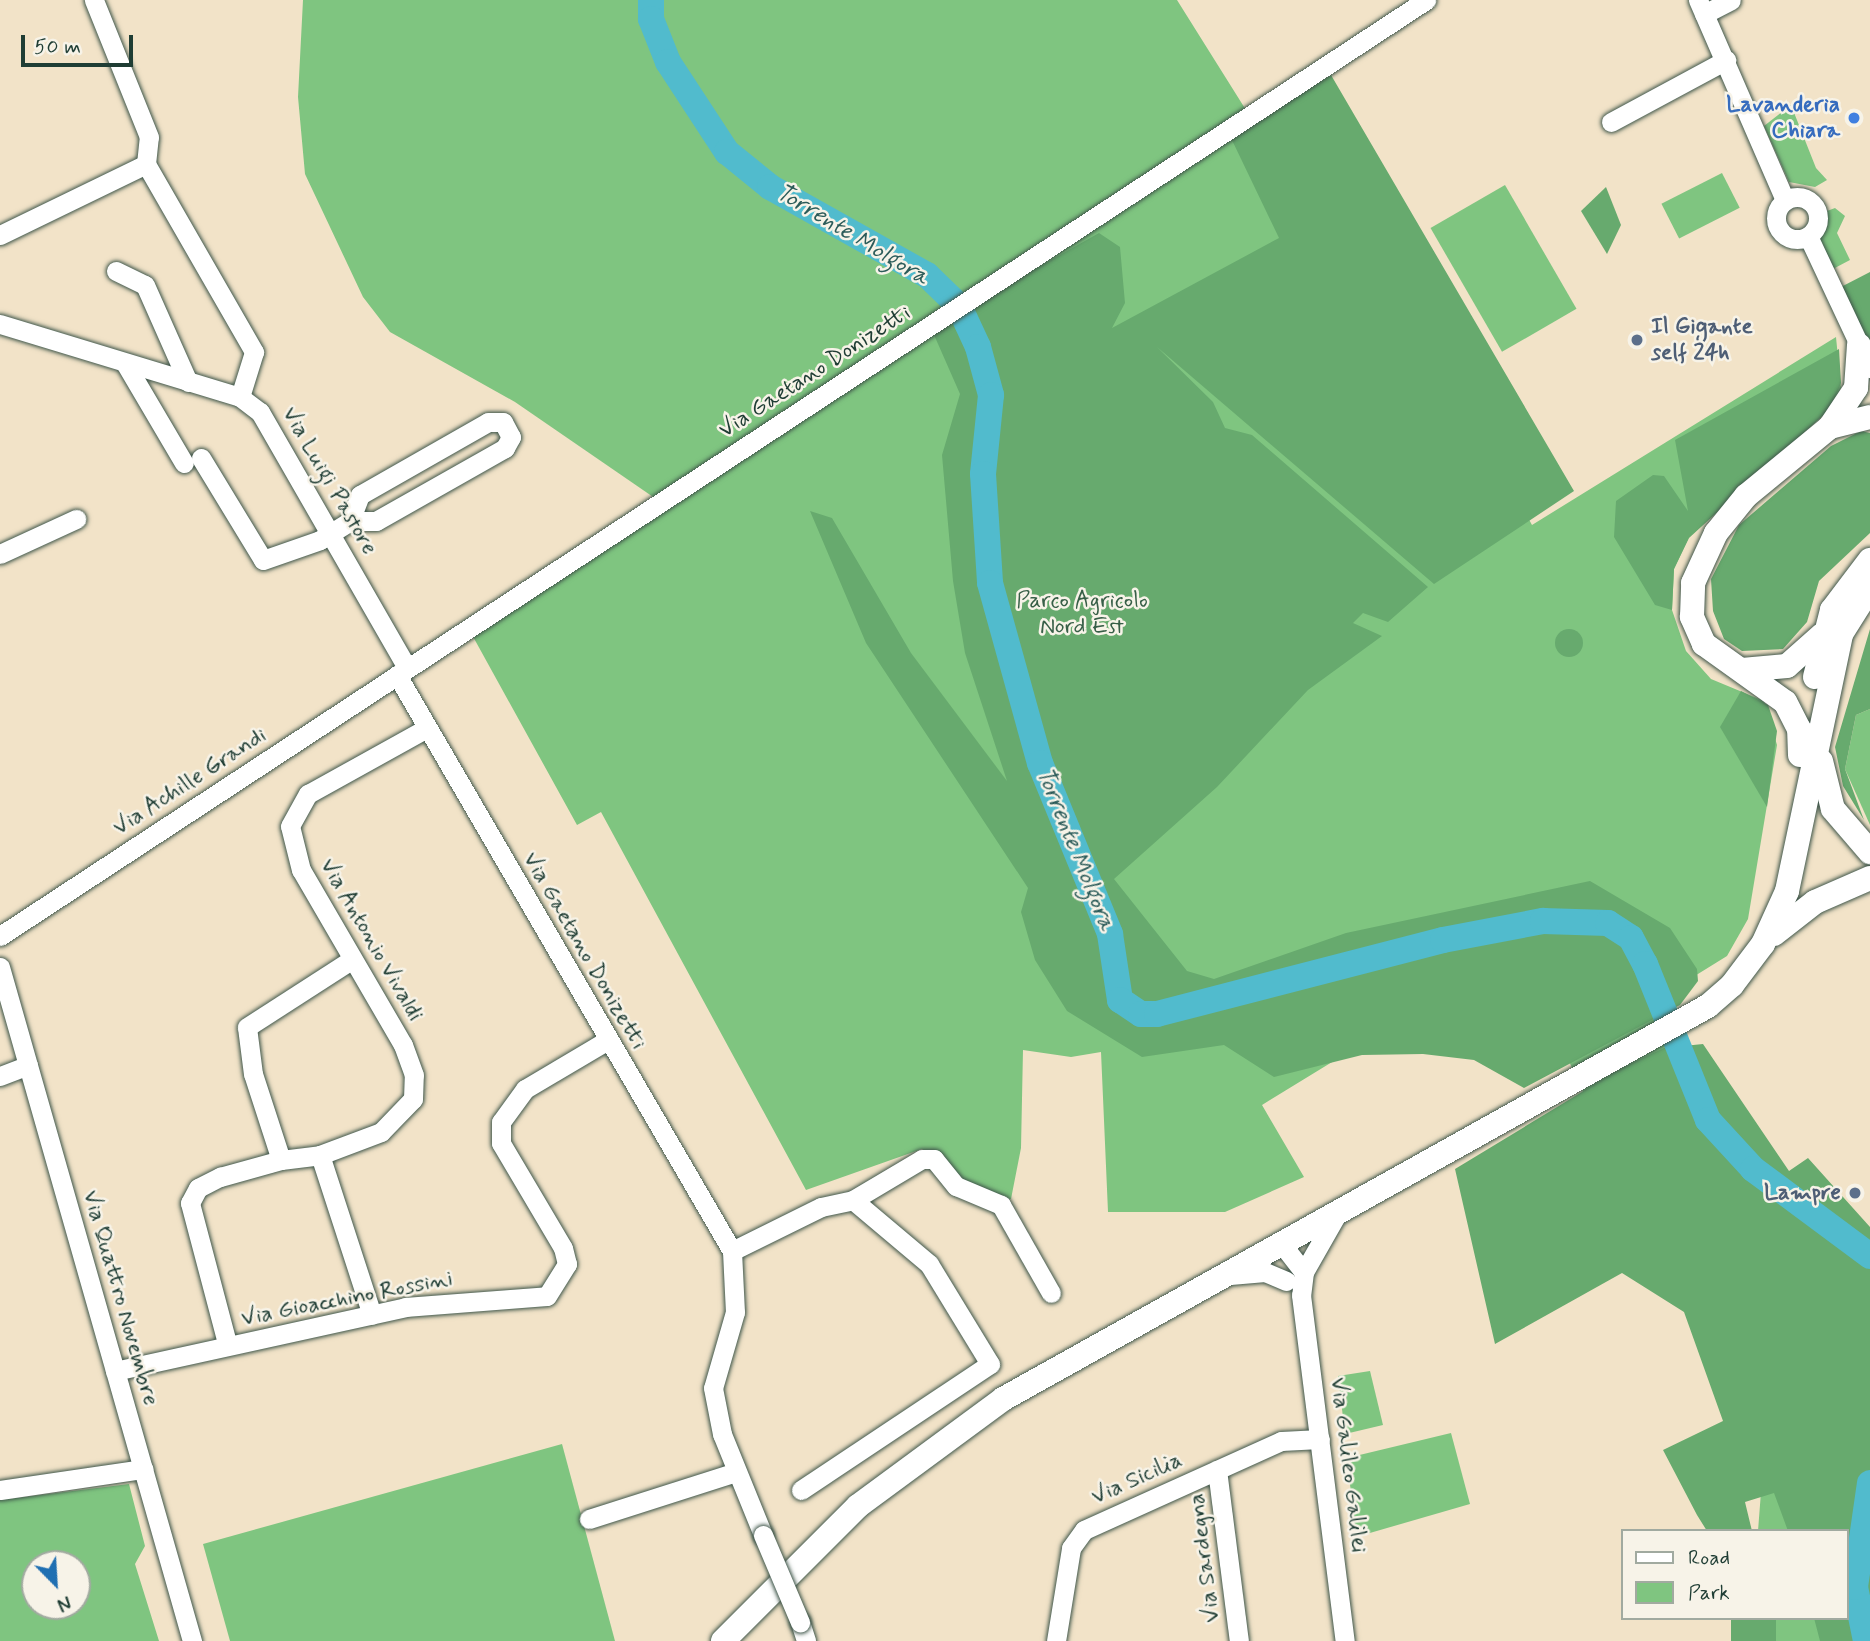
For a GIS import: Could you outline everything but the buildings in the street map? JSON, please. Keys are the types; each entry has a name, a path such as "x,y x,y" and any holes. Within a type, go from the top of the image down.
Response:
{"main road":[{"path":"1800,755 1799,729 1785,702 1714,655 1698,634 1693,583 1727,517 1830,427 1863,405 1859,345"},
{"path":"1707,1006 1760,923 1834,625 1870,560"},
{"path":"1740,670 1787,666 1834,625 1870,588"},
{"path":"1763,944 1787,891 1819,729 1834,625"},
{"path":"1819,729 1829,800 1846,829 1870,852"},
{"path":"723,1641 858,1506 925,1453 1003,1399 1707,1006 1763,944 1815,902 1870,878"}],"street":[{"path":"94,0 149,137 146,164 254,352 240,397"},
{"name":"Via Gaetano Donizetti","path":"806,1641 736,1472 713,1388 735,1312 732,1251 427,728 402,672 1426,0"},
{"path":"1731,0 1701,7 1785,200"},
{"path":"1611,122 1726,60"},
{"path":"0,235 146,164"},
{"path":"1806,198 1816,208 1816,227 1808,236 1794,239 1778,228 1776,216 1785,200 1806,198"},
{"path":"1808,236 1870,368"},
{"path":"116,271 145,285 188,382"},
{"name":"Via Luigi Pastore","path":"0,324 240,397 272,428 331,533 402,672"},
{"path":"125,363 263,560 331,533 350,521 376,521 505,448 511,437 503,422 488,422 360,495 350,521"},
{"path":"405,469 421,496"},
{"path":"0,554 76,519"},
{"name":"Via Achille Grandi","path":"0,936 402,672"},
{"name":"Via Antonio Vivaldi","path":"227,1343 190,1203 198,1188 220,1177 281,1160 320,1155 380,1132 413,1099 414,1075 403,1045 351,960 301,870 290,826 308,794 427,728"},
{"path":"281,1160 253,1074 247,1027 351,960"},
{"name":"Via Quattro Novembre","path":"0,967 192,1641"},
{"name":"Via Gioacchino Rossini","path":"115,1371 227,1343 249,1347 372,1315 470,1300 533,1300 560,1283 567,1264 564,1248 501,1143 501,1122 525,1089 608,1040"},
{"path":"0,1076 28,1065"},
{"path":"320,1155 372,1315"},
{"path":"732,1251 821,1207 853,1200 922,1159 934,1159 956,1186 1001,1205 1051,1293"},
{"path":"802,1490 989,1364 929,1264 853,1200"},
{"path":"1295,1276 1340,1210"},
{"path":"1281,1243 1295,1276"},
{"name":"Via Galileo Galilei","path":"1222,1276 1265,1272 1295,1276 1301,1295 1345,1641"},
{"name":"Via Sicilia","path":"1056,1641 1071,1548 1084,1530 1281,1441 1320,1439"},
{"path":"0,1490 143,1469"},
{"name":"Via Sardegna","path":"1217,1470 1240,1641"},
{"path":"589,1519 736,1472"}],"green space":[{"name":"Parco Agricolo Nord Est","path":"303,0 1177,0 1256,126 1299,99 1532,525 1836,337 1841,388 1830,409 1689,537 1674,569 1672,610 1686,651 1711,679 1764,701 1777,745 1748,919 1727,956 1664,995 1672,1041 1753,1168 1846,1529 1758,1529 1762,1479 1567,1057 1557,1010 1337,1059 1262,1105 1304,1177 1225,1212 1108,1212 1101,1052 1071,1057 1023,1050 1021,1148 1011,1199 980,1204 922,1149 806,1190 601,812 577,825 471,633 659,501 515,402 390,332 363,297 305,174 298,97"},
{"path":"1331,75 1574,491 1434,584 1157,347 1213,402 1225,428 1252,435 1428,587 1388,622 1363,613 1353,623 1382,636 1308,690 1217,787 1114,879 1187,971 1214,979 1346,933 1590,881 1670,928 1697,969 1698,981 1680,1005 1524,1088 1474,1060 1423,1054 1362,1055 1274,1077 1224,1045 1142,1057 1067,1011 1035,960 1021,912 1028,888 866,643 810,511 832,518 911,653 1007,781 965,653 953,581 942,455 960,394 931,328 1099,233 1120,247 1125,303 1112,328 1279,238 1230,136"},
{"path":"1791,105 1816,168 1827,180 1815,187 1789,182 1764,126"},
{"path":"1722,173 1740,208 1679,239 1661,204"},
{"path":"1505,185 1576,309 1502,352 1431,228"},
{"path":"1606,187 1621,225 1607,254 1581,211"},
{"path":"1835,208 1845,216 1837,233 1850,260 1831,270 1816,237 1827,211"},
{"path":"1870,272 1870,350 1839,288"},
{"path":"1839,349 1841,383 1830,409 1689,538 1674,569 1672,610 1655,605 1614,537 1616,501 1653,475 1664,476 1688,511 1675,440"},
{"path":"1861,431 1870,433 1870,533 1819,581 1807,622 1783,649 1742,651 1724,639 1713,611 1711,579 1739,525 1831,446"},
{"path":"1569,629 1579,633 1583,643 1579,653 1569,657 1559,653 1555,643 1559,633"},
{"path":"1870,629 1870,709 1856,715 1845,769 1864,820 1843,786 1835,747"},
{"path":"1741,691 1768,705 1777,731 1767,807 1720,727"},
{"path":"1870,709 1870,825 1845,769 1856,715"},
{"path":"1703,1044 1789,1171 1808,1158 1870,1227 1870,1641 1820,1641 1815,1620 1849,1620 1849,1529 1787,1529 1774,1493 1745,1502 1752,1529 1706,1529 1697,1515 1663,1450 1723,1421 1684,1312 1622,1273 1495,1344 1455,1169 1618,1070 1664,1048"},
{"path":"1370,1371 1383,1425 1345,1434 1338,1376"},
{"path":"1451,1433 1470,1504 1356,1537 1347,1458"},
{"path":"562,1444 615,1641 230,1641 203,1544"},
{"path":"129,1484 145,1546 135,1564 159,1641 0,1641 0,1500"},
{"path":"1731,1620 1776,1620 1776,1641 1731,1641"},
{"path":"1769,1620 1848,1620 1858,1641 1773,1641"}],"waterway":[{"name":"Torrente Molgora","path":"651,0 651,19 668,62 727,152 770,187 927,275 959,306 978,347 991,395 983,474 990,583 1040,763 1110,934 1120,1000 1141,1014 1157,1014 1443,940 1543,921 1608,923 1631,938 1645,964 1708,1120 1753,1169 1870,1256"},
{"name":"Torrente Molgora","path":"1866,1641 1855,1587 1870,1483"}],"place":[{"name":"Lavanderia Chiara","path":"1854,118"},
{"name":"Il Gigante self 24h","path":"1637,340"},
{"name":"Lampre","path":"1855,1193"}]}
